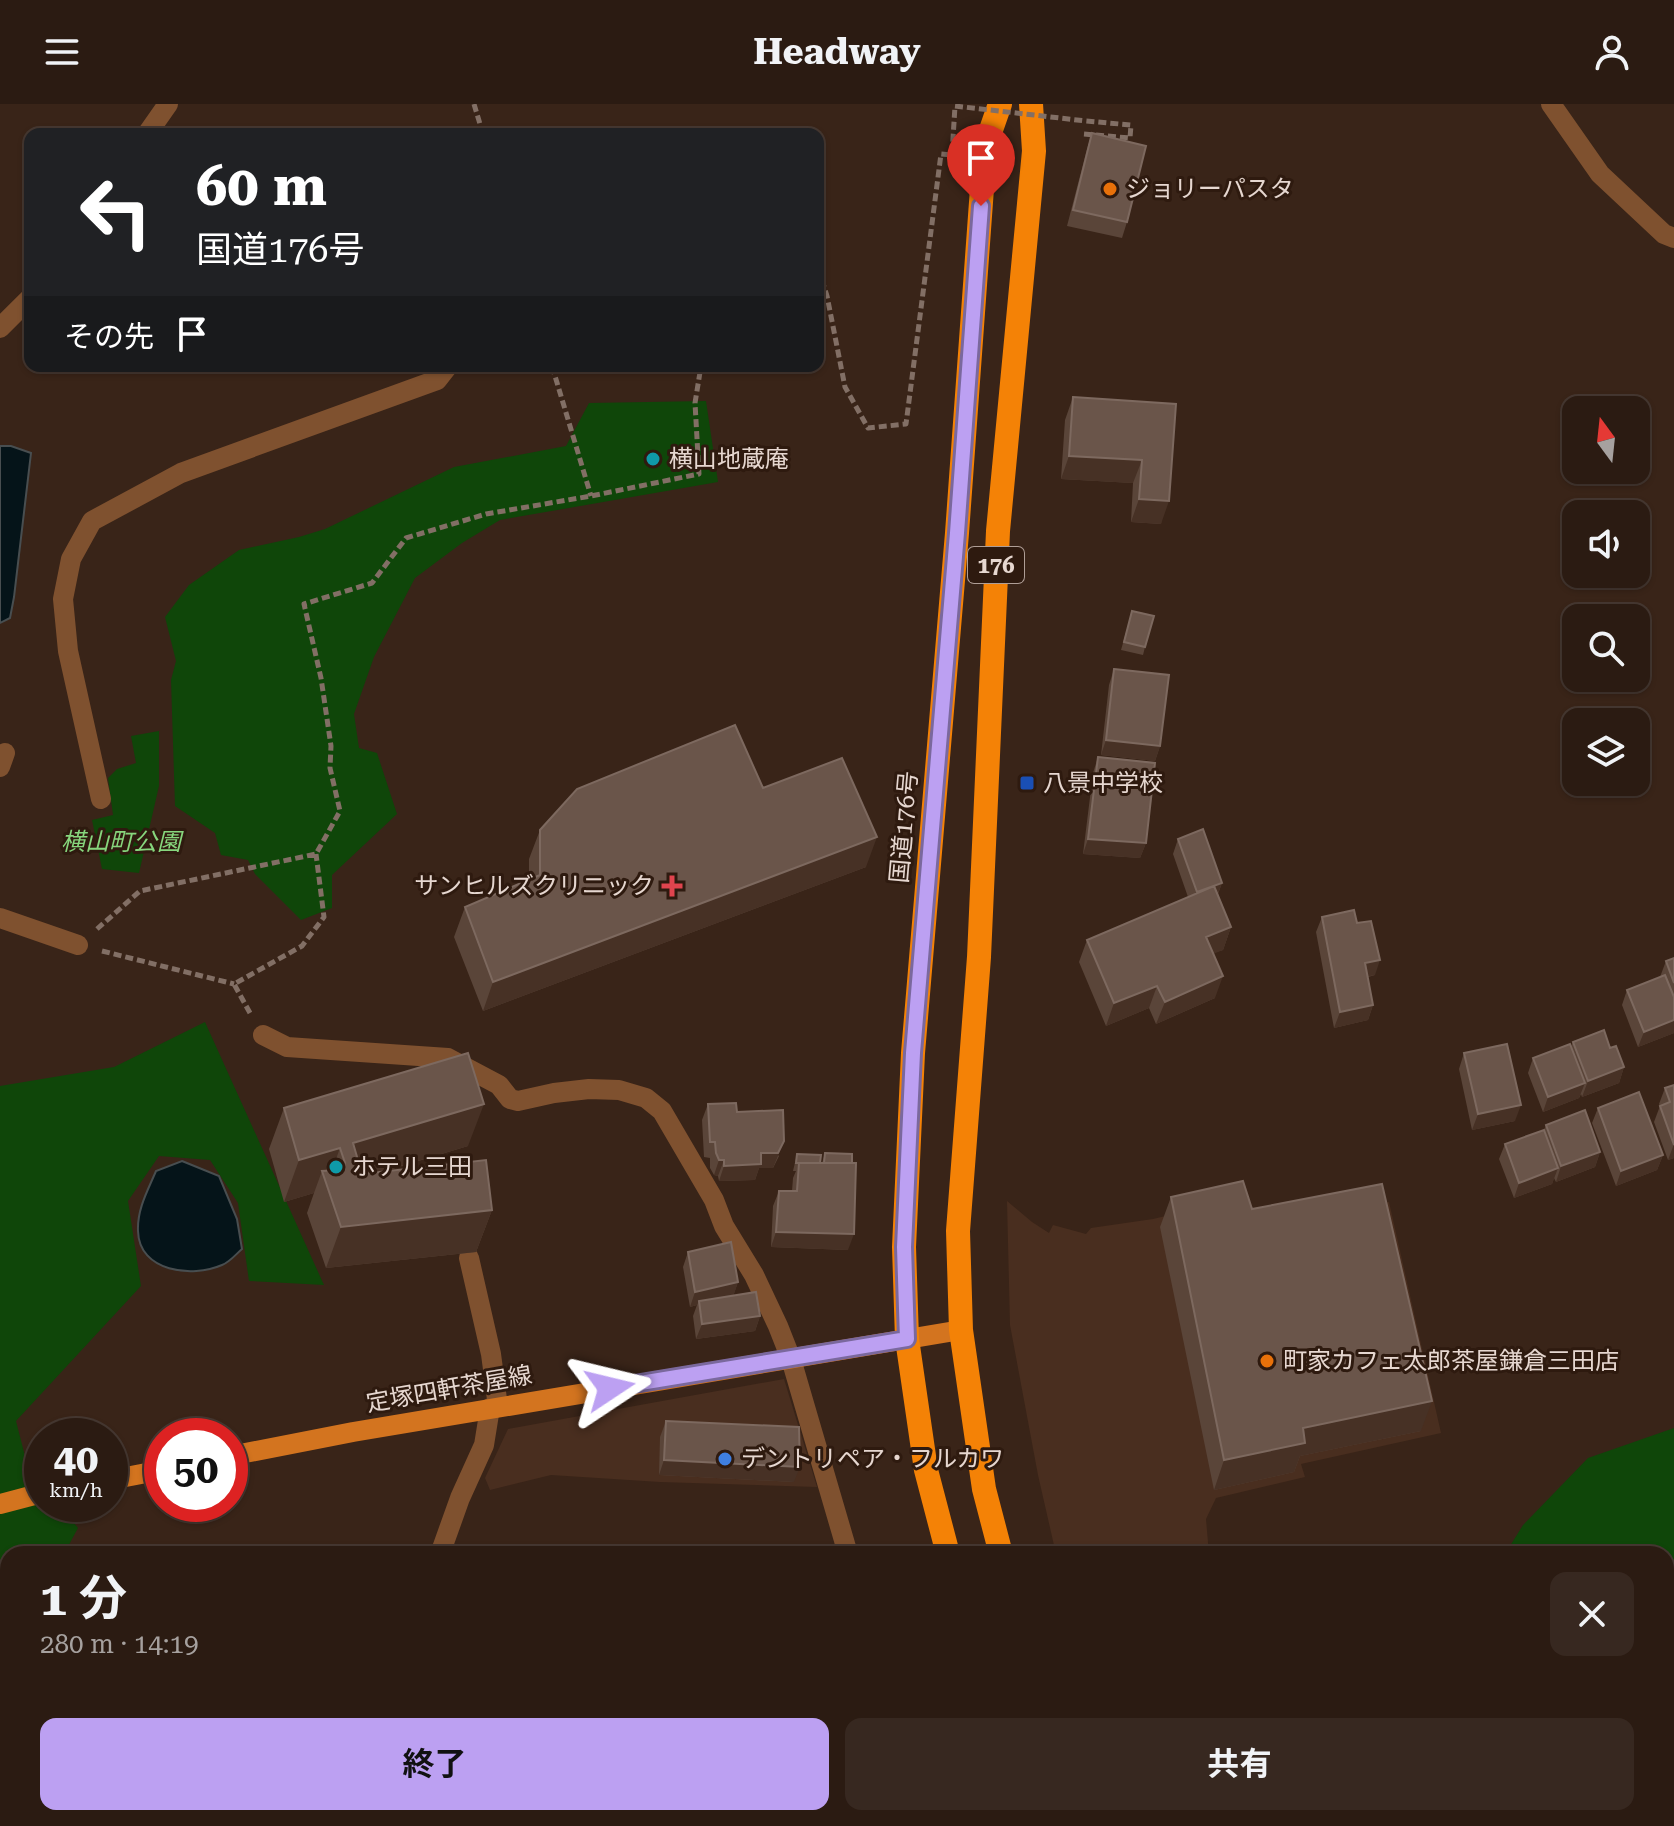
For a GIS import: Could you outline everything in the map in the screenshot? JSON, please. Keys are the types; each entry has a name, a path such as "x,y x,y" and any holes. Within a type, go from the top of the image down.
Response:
{"highway":[{"name":"国道176号","path":"946,1546 926,1470 907,1339 904,1247 913,1053 985,147 1000,104"},
{"name":"176","path":"999,1546 984,1489 961,1330 958,1231 979,957 998,531 1034,151 1031,104"}],"main road":[{"path":"985,147 986,104"},
{"name":"定塚四軒茶屋線","path":"248,1452 353,1432 961,1330"},
{"path":"0,1504 24,1498"}],"street":[{"path":"151,128 168,104"},
{"path":"1551,104 1600,174 1664,234 1674,238"},
{"path":"0,328 24,304"},
{"path":"101,799 68,651 63,599 71,559 92,521 181,473 437,380 443,372"},
{"path":"0,918 78,945"},
{"path":"263,1035 287,1047 448,1058 499,1085 510,1099 518,1101 589,1089 619,1090 646,1098 662,1111 754,1275 791,1359 846,1546"},
{"path":"443,1546 484,1445 494,1408 491,1354 469,1258"}],"path":[{"path":"474,104 481,128"},
{"path":"824,287 845,387 868,428 906,424 941,154 952,155 955,106 1131,125 1130,138 1084,134"},
{"path":"554,372 591,496"},
{"path":"78,945 234,984 302,946 324,917 316,854 340,811 330,768 331,746 321,678 304,604 372,583 406,538 486,514 699,474 695,403 700,372"},
{"path":"78,945 140,891 316,854"},
{"path":"234,984 263,1035"}],"shaded area":[{"path":"0,446 11,446 31,453 14,597 10,618 0,623"},
{"path":"182,1161 219,1176 237,1219 242,1249 225,1264 196,1271 169,1268 147,1255 141,1245 139,1215 156,1171"},
{"path":"1240,1198 1248,1232 1389,1202 1441,1433 1301,1464 1305,1477 1216,1498 1206,1519 1208,1546 1054,1546 1010,1325 1007,1201 1049,1233 1053,1225 1086,1234 1091,1228 1153,1219"},
{"path":"784,1379 817,1487 551,1475 490,1490 485,1478 508,1429"}],"green space":[{"path":"706,401 718,482 500,520 462,543 415,578 374,657 354,714 359,748 377,753 397,814 332,875 332,908 301,920 255,874 248,860 221,855 215,833 175,806 171,680 176,661 165,617 189,585 239,550 325,529 454,467 566,446 589,403"},
{"name":"横山町公園","path":"159,731 159,786 139,873 102,869 92,820 113,815 108,778 117,769 136,763 131,736"},
{"path":"205,1022 324,1285 249,1281 238,1203 210,1160 159,1156 128,1201 141,1286 16,1421 24,1452 24,1522 73,1522 78,1528 68,1546 0,1546 0,1086 114,1067"},
{"path":"1674,1428 1674,1546 1510,1546 1523,1525 1588,1458"}],"building":[{"path":"1092,133 1146,146 1127,222 1073,210"},
{"path":"1073,397 1176,404 1169,501 1139,499 1142,460 1069,456"},
{"path":"1132,611 1154,616 1145,647 1124,642"},
{"path":"1114,669 1169,675 1160,746 1106,740"},
{"name":"サンヒルズクリニック","path":"735,725 763,788 842,758 877,837 493,982 465,907 540,875 540,830 577,789"},
{"path":"1098,757 1155,763 1146,843 1088,839"},
{"path":"1203,829 1222,883 1197,892 1178,839"},
{"path":"1214,886 1231,927 1206,937 1223,976 1165,1002 1157,986 1114,1003 1087,940"},
{"path":"1354,910 1357,923 1371,921 1380,960 1365,963 1373,1005 1340,1012 1322,917"},
{"path":"1674,958 1674,983 1666,961"},
{"path":"1665,975 1674,997 1674,1020 1644,1032 1627,990"},
{"path":"1604,1030 1610,1048 1616,1046 1624,1067 1588,1081 1573,1042"},
{"path":"1507,1044 1521,1105 1478,1114 1464,1053"},
{"path":"1570,1044 1585,1083 1548,1097 1533,1058"},
{"path":"468,1053 484,1104 353,1143 362,1174 486,1160 492,1210 341,1227 322,1171 341,1170 345,1163 340,1148 299,1160 284,1108"},
{"path":"1674,1085 1674,1145 1660,1106 1670,1102 1665,1088"},
{"path":"1639,1092 1663,1155 1621,1171 1598,1108"},
{"path":"736,1103 737,1112 783,1110 784,1141 778,1153 761,1153 761,1164 724,1166 724,1160 719,1160 716,1153 715,1142 710,1142 708,1104"},
{"path":"1585,1110 1600,1152 1561,1166 1546,1125"},
{"path":"1544,1130 1558,1168 1519,1183 1505,1144"},
{"path":"825,1153 852,1154 852,1163 824,1163"},
{"path":"797,1154 821,1155 820,1163 796,1163"},
{"path":"799,1163 856,1163 854,1234 776,1232 779,1191 797,1191"},
{"path":"1243,1181 1252,1209 1382,1184 1432,1401 1303,1428 1305,1443 1224,1460 1171,1197"},
{"path":"731,1242 738,1282 695,1292 688,1252"},
{"path":"756,1292 760,1316 702,1324 699,1301"},
{"path":"666,1421 799,1427 800,1467 664,1460"}],"place":[{"name":"ジョリーパスタ","path":"1110,189"},
{"name":"横山地蔵庵","path":"653,459"},
{"name":"八景中学校","path":"1027,783"},
{"name":"サンヒルズクリニック","path":"672,886"},
{"name":"ホテル三田","path":"336,1167"},
{"name":"町家カフェ太郎茶屋鎌倉三田店","path":"1267,1361"},
{"name":"デントリペア・フルカワ","path":"725,1459"}],"route":[{"path":"610,1388 907,1339 904,1247 913,1053 981,206"}]}
